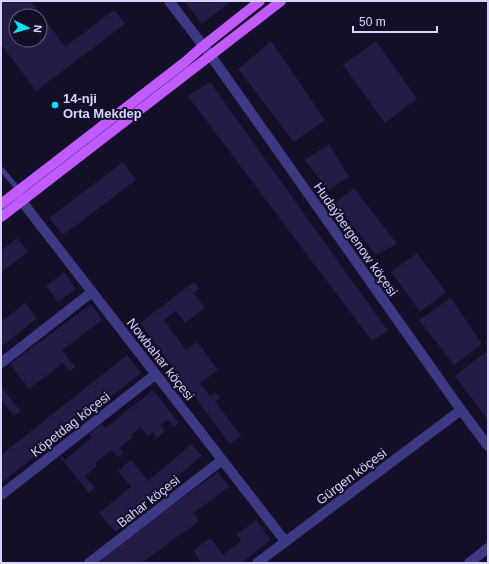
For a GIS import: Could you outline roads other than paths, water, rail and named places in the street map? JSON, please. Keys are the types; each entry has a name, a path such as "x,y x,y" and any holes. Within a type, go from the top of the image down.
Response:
{"main road":[{"path":"1,217 19,195 185,62 202,46 260,1"},
{"path":"1,204 19,195 211,56 281,1"}],"street":[{"name":"Hudaýbergenow köçesi","path":"169,1 211,56 488,446"},
{"name":"Nowbahar köçesi","path":"19,195 92,292 285,541"},
{"path":"1,363 92,292"},
{"name":"Köpetdag köçesi","path":"1,495 156,374"},
{"name":"Gürgen köçesi","path":"257,563 461,410"},
{"name":"Bahar köçesi","path":"89,563 222,460"},
{"path":"469,563 488,548"}],"lane":[{"path":"1,169 19,195"}],"place":[{"name":"14-nji Orta Mekdep","path":"55,105"}]}
